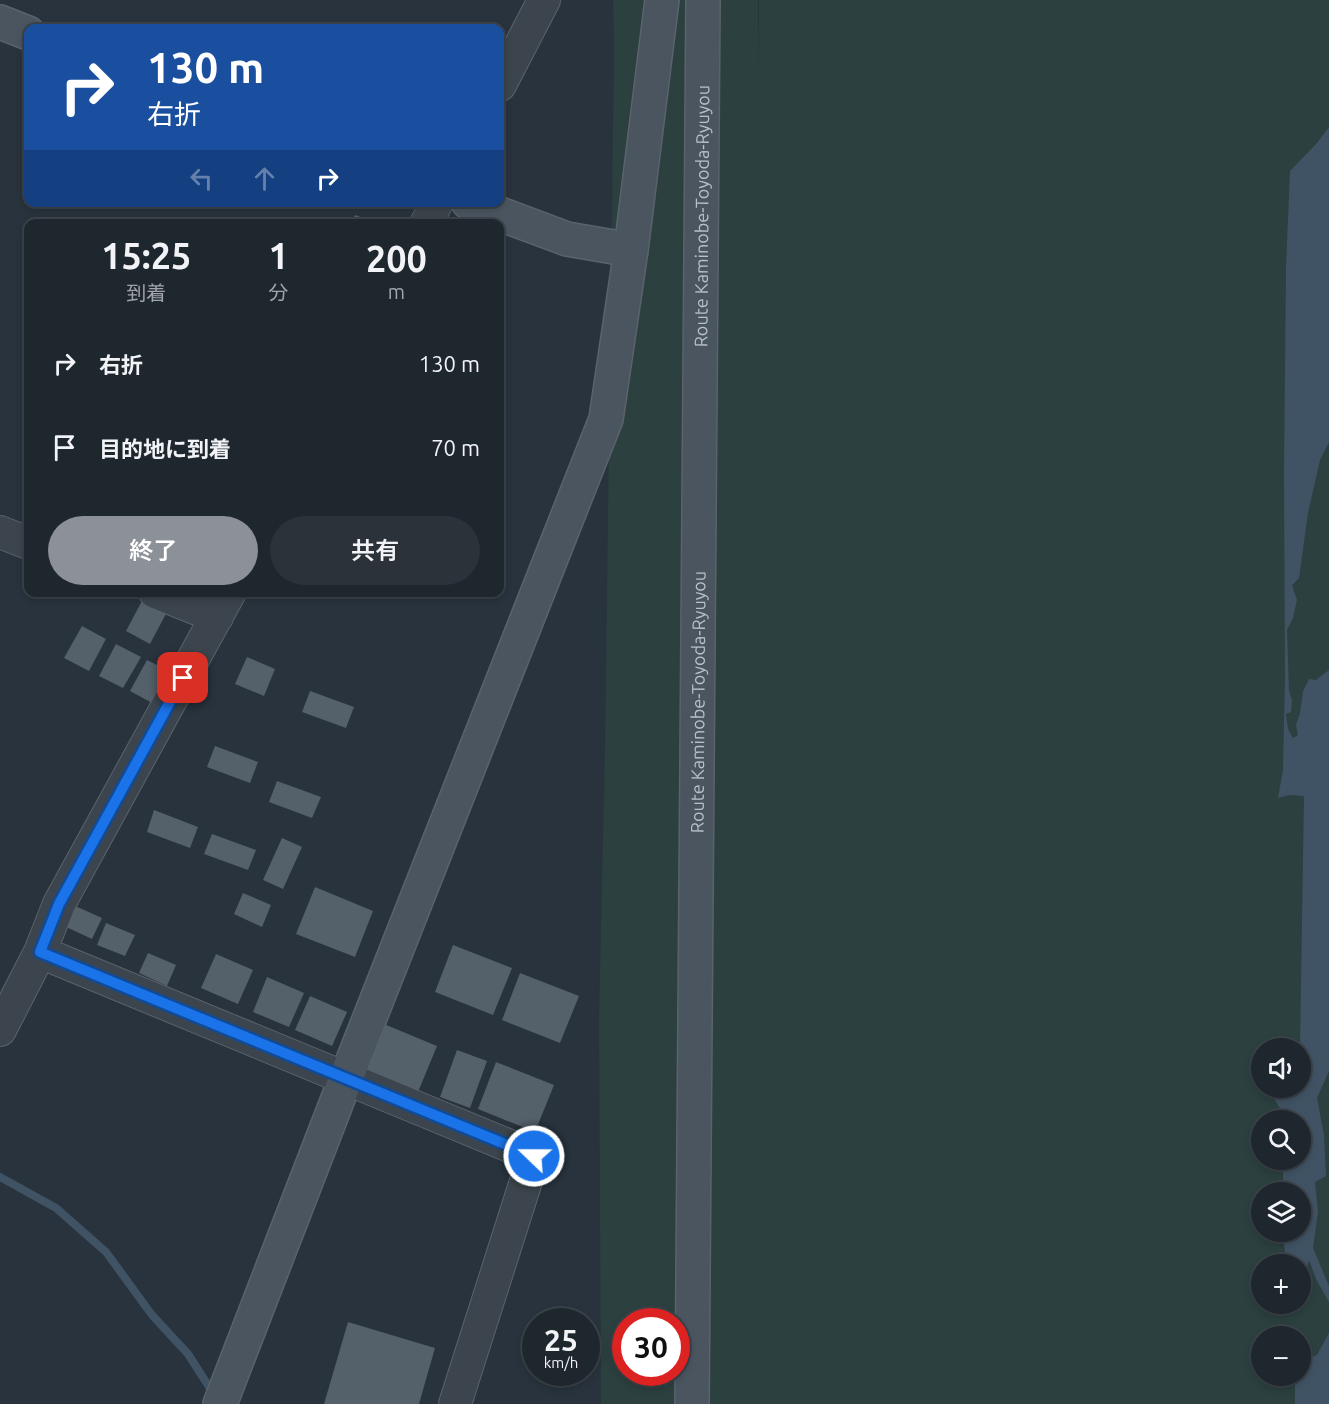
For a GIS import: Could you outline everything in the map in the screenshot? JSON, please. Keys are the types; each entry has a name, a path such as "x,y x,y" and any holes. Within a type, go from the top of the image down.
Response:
{"street":[{"path":"504,77 544,0"},
{"path":"220,1404 606,419 631,250 662,0"},
{"name":"Route Kaminobe-Toyoda-Ryuyou","path":"692,1404 703,0"},
{"path":"0,22 24,31"},
{"path":"481,207 567,239 631,250"},
{"path":"0,532 24,541"},
{"path":"0,1030 40,952 59,904 224,605 182,597"},
{"path":"40,952 534,1156 455,1404"}],"green space":[{"path":"613,0 758,0 758,75 759,0 1329,0 1329,1404 601,1404 599,1019 605,747"}],"water":[{"path":"1329,127 1329,442 1320,460 1308,513 1299,578 1292,585 1297,600 1293,618 1287,630 1289,691 1292,700 1291,712 1286,714 1288,729 1293,738 1298,735 1296,725 1303,691 1309,679 1316,680 1329,670 1329,1071 1317,1098 1324,1135 1326,1176 1315,1182 1318,1212 1313,1248 1329,1286 1329,1302 1316,1279 1311,1265 1311,1254 1285,1254 1284,1242 1311,1242 1311,1182 1283,1182 1283,1170 1311,1170 1311,1110 1281,1110 1274,1098 1311,1098 1311,1038 1300,1038 1304,796 1289,795 1278,798 1283,770 1285,678 1286,268 1290,171"},
{"path":"1329,1333 1329,1404 1295,1404 1295,1386 1311,1386 1311,1357 1317,1355"}],"building":[{"path":"355,215 366,219 354,219"},
{"path":"143,599 167,612 150,644 126,631"},
{"path":"82,626 106,639 89,671 64,658"},
{"path":"116,644 141,657 123,688 99,676"},
{"path":"247,657 275,669 264,696 235,684"},
{"path":"147,660 171,672 154,704 130,691"},
{"path":"310,691 354,707 346,728 302,712"},
{"path":"215,746 258,762 250,783 207,767"},
{"path":"277,781 321,797 312,818 269,802"},
{"path":"154,810 198,827 190,848 147,832"},
{"path":"212,834 256,850 248,870 204,854"},
{"path":"282,838 302,847 283,889 263,880"},
{"path":"315,887 373,911 355,957 296,934"},
{"path":"243,893 271,905 262,927 234,914"},
{"path":"73,905 102,918 92,939 64,926"},
{"path":"106,923 135,935 125,956 97,945"},
{"path":"453,945 512,968 493,1015 435,992"},
{"path":"148,953 176,965 167,986 139,973"},
{"path":"216,954 253,970 238,1004 201,988"},
{"path":"520,973 579,996 560,1043 502,1020"},
{"path":"267,977 304,993 289,1027 253,1012"},
{"path":"310,996 347,1012 332,1046 295,1030"},
{"path":"379,1022 437,1046 418,1092 360,1069"},
{"path":"457,1050 487,1061 470,1108 440,1097"},
{"path":"496,1062 554,1085 535,1132 478,1109"},
{"path":"348,1322 435,1348 419,1404 324,1404"}],"waterway":[{"path":"0,1177 56,1208 106,1252 152,1315 188,1354 215,1396"}],"route":[{"path":"183,678 59,904 40,952 534,1156"}]}
